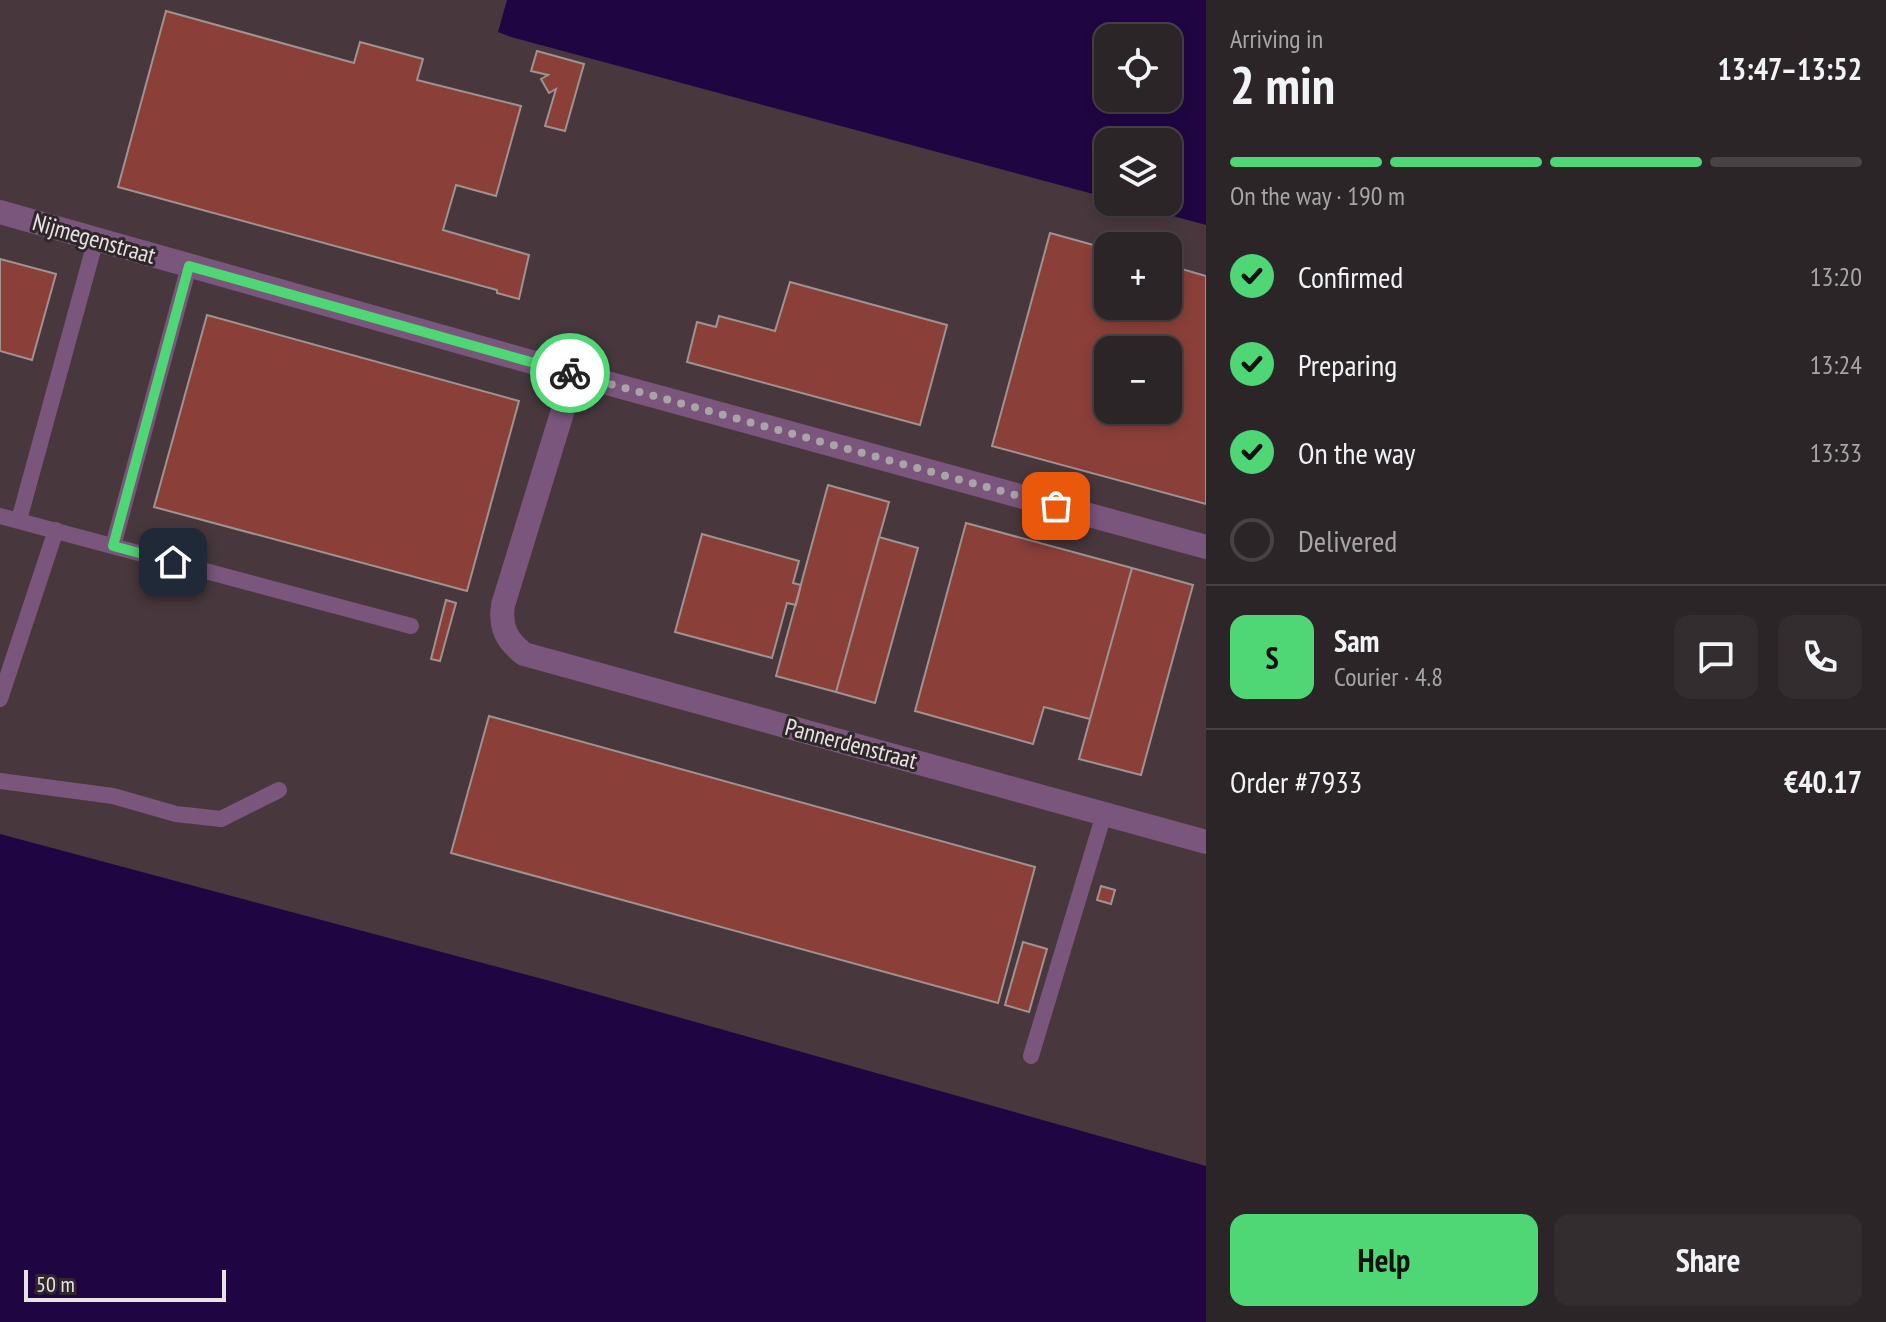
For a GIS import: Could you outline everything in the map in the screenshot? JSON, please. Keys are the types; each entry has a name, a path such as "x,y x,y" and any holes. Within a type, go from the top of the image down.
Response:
{"street":[{"name":"Nijmegenstraat","path":"0,212 574,374 1206,547"},
{"name":"Pannerdenstraat","path":"574,374 505,595 501,619 504,633 512,645 524,654 1206,842"}],"lane":[{"path":"19,520 96,239"},
{"path":"113,546 189,266"},
{"path":"0,516 411,626"},
{"path":"0,699 56,530"},
{"path":"0,781 113,796 176,814 221,819 279,790"},
{"path":"1031,1056 1104,814"}],"shaded area":[{"path":"0,0 601,0 1094,141 1094,216 1182,216 1182,191 1206,173 1206,1202 0,870"},
{"path":"507,0 1206,0 1206,225 1173,216 1182,216 1182,128 1094,128 1094,194 498,32"},
{"path":"0,834 550,981 1206,1166 1206,1322 0,1322"}],"building":[{"path":"166,11 354,63 360,42 423,59 417,80 521,106 496,196 456,185 443,230 529,255 519,299 497,293 497,290 118,187"},
{"path":"537,51 584,64 565,131 545,126 556,89 549,93 541,79 548,75 531,71"},
{"path":"1050,233 1094,245 1094,320 1182,320 1182,269 1206,276 1206,504 992,446"},
{"path":"0,259 56,274 32,360 0,351"},
{"path":"790,282 947,325 920,425 687,362 697,322 716,327 719,316 775,331"},
{"path":"207,315 519,401 467,591 154,507"},
{"path":"828,485 889,502 836,692 776,676"},
{"path":"966,523 1132,568 1090,719 1044,707 1033,744 915,711"},
{"path":"702,534 799,561 793,583 801,585 796,605 787,603 772,658 675,632"},
{"path":"879,537 918,548 875,703 836,692"},
{"path":"1132,568 1193,585 1141,775 1079,759"},
{"path":"446,600 456,603 440,661 431,659"},
{"path":"489,716 1035,867 998,1003 451,853"},
{"path":"1101,886 1115,890 1111,904 1097,900"},
{"path":"1023,942 1047,949 1029,1012 1005,1005"}],"way so far":[{"path":"570,373 1056,506"}],"route":[{"path":"173,562 113,546 189,266 570,373"}]}
